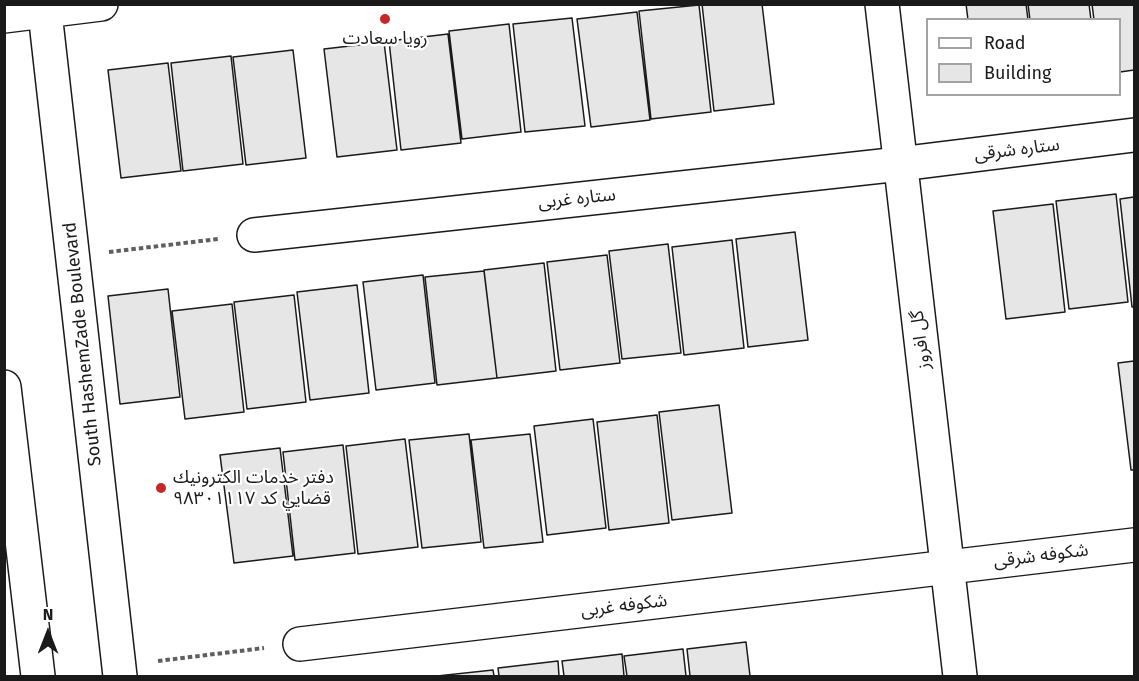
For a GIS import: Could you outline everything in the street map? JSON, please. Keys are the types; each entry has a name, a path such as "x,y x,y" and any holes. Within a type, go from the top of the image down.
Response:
{"street":[{"path":"4,16 44,8 101,4"},
{"name":"گل افروز","path":"882,4 960,676"},
{"name":"South HashemZade Boulevard","path":"44,8 120,671"},
{"name":"ستاره شرقی","path":"900,164 1134,135"},
{"name":"ستاره غربی","path":"254,235 900,164"},
{"path":"4,387 38,676"},
{"name":"شکوفه شرقی","path":"947,567 1134,545"},
{"name":"شکوفه غربی","path":"300,644 947,567"}],"path":[{"path":"73,256 254,235"},
{"path":"120,671 300,644"}],"building":[{"path":"702,4 762,4 774,104 714,111"},
{"path":"966,4 1026,4 1028,18 968,18"},
{"path":"1028,4 1089,4 1091,18 1030,18"},
{"path":"1092,4 1134,4 1134,70 1121,72 1121,18 1094,18"},
{"path":"699,5 711,112 651,119 639,11"},
{"path":"637,12 650,120 591,127 577,19"},
{"path":"572,18 585,126 525,132 513,24"},
{"path":"509,24 521,132 462,139 449,31"},
{"path":"448,34 461,143 401,150 389,41"},
{"path":"384,42 397,150 337,157 324,49"},
{"path":"293,50 306,158 246,165 233,57"},
{"path":"231,56 243,164 183,171 171,63"},
{"path":"168,63 181,171 121,178 108,70"},
{"path":"1116,194 1128,302 1069,309 1056,201"},
{"path":"1134,197 1134,307 1132,307 1120,199"},
{"path":"1053,204 1065,312 1006,319 993,211"},
{"path":"795,232 808,340 748,347 736,239"},
{"path":"732,240 744,348 684,355 672,247"},
{"path":"668,244 681,353 622,359 609,251"},
{"path":"607,255 620,363 560,370 547,262"},
{"path":"544,263 556,371 497,378 484,270"},
{"path":"484,271 497,378 437,385 425,277"},
{"path":"423,275 435,383 376,390 363,282"},
{"path":"357,285 369,393 310,400 297,292"},
{"path":"168,289 180,397 120,404 108,296"},
{"path":"294,295 306,402 247,409 234,302"},
{"path":"232,304 244,412 185,419 172,311"},
{"path":"1134,361 1134,470 1131,470 1118,363"},
{"path":"719,405 732,513 672,520 659,412"},
{"path":"657,415 669,523 609,530 597,422"},
{"path":"593,419 606,528 547,535 534,426"},
{"path":"469,434 481,542 422,548 409,440"},
{"path":"530,434 543,542 484,548 471,440"},
{"path":"405,439 418,547 358,554 346,446"},
{"path":"343,445 355,553 295,560 283,452"},
{"path":"280,448 293,556 234,563 220,455"},
{"path":"746,642 750,676 690,676 687,649"},
{"path":"683,649 686,676 627,676 624,656"},
{"path":"622,654 624,676 564,676 562,661"},
{"path":"558,661 559,676 499,676 498,668"},
{"path":"493,670 494,676 437,676"}],"place":[{"name":"رویا سعادت","path":"385,19"},
{"name":"دفتر خدمات الكترونيك قضايي كد ٩٨٣٠١١١٧","path":"161,488"}]}
